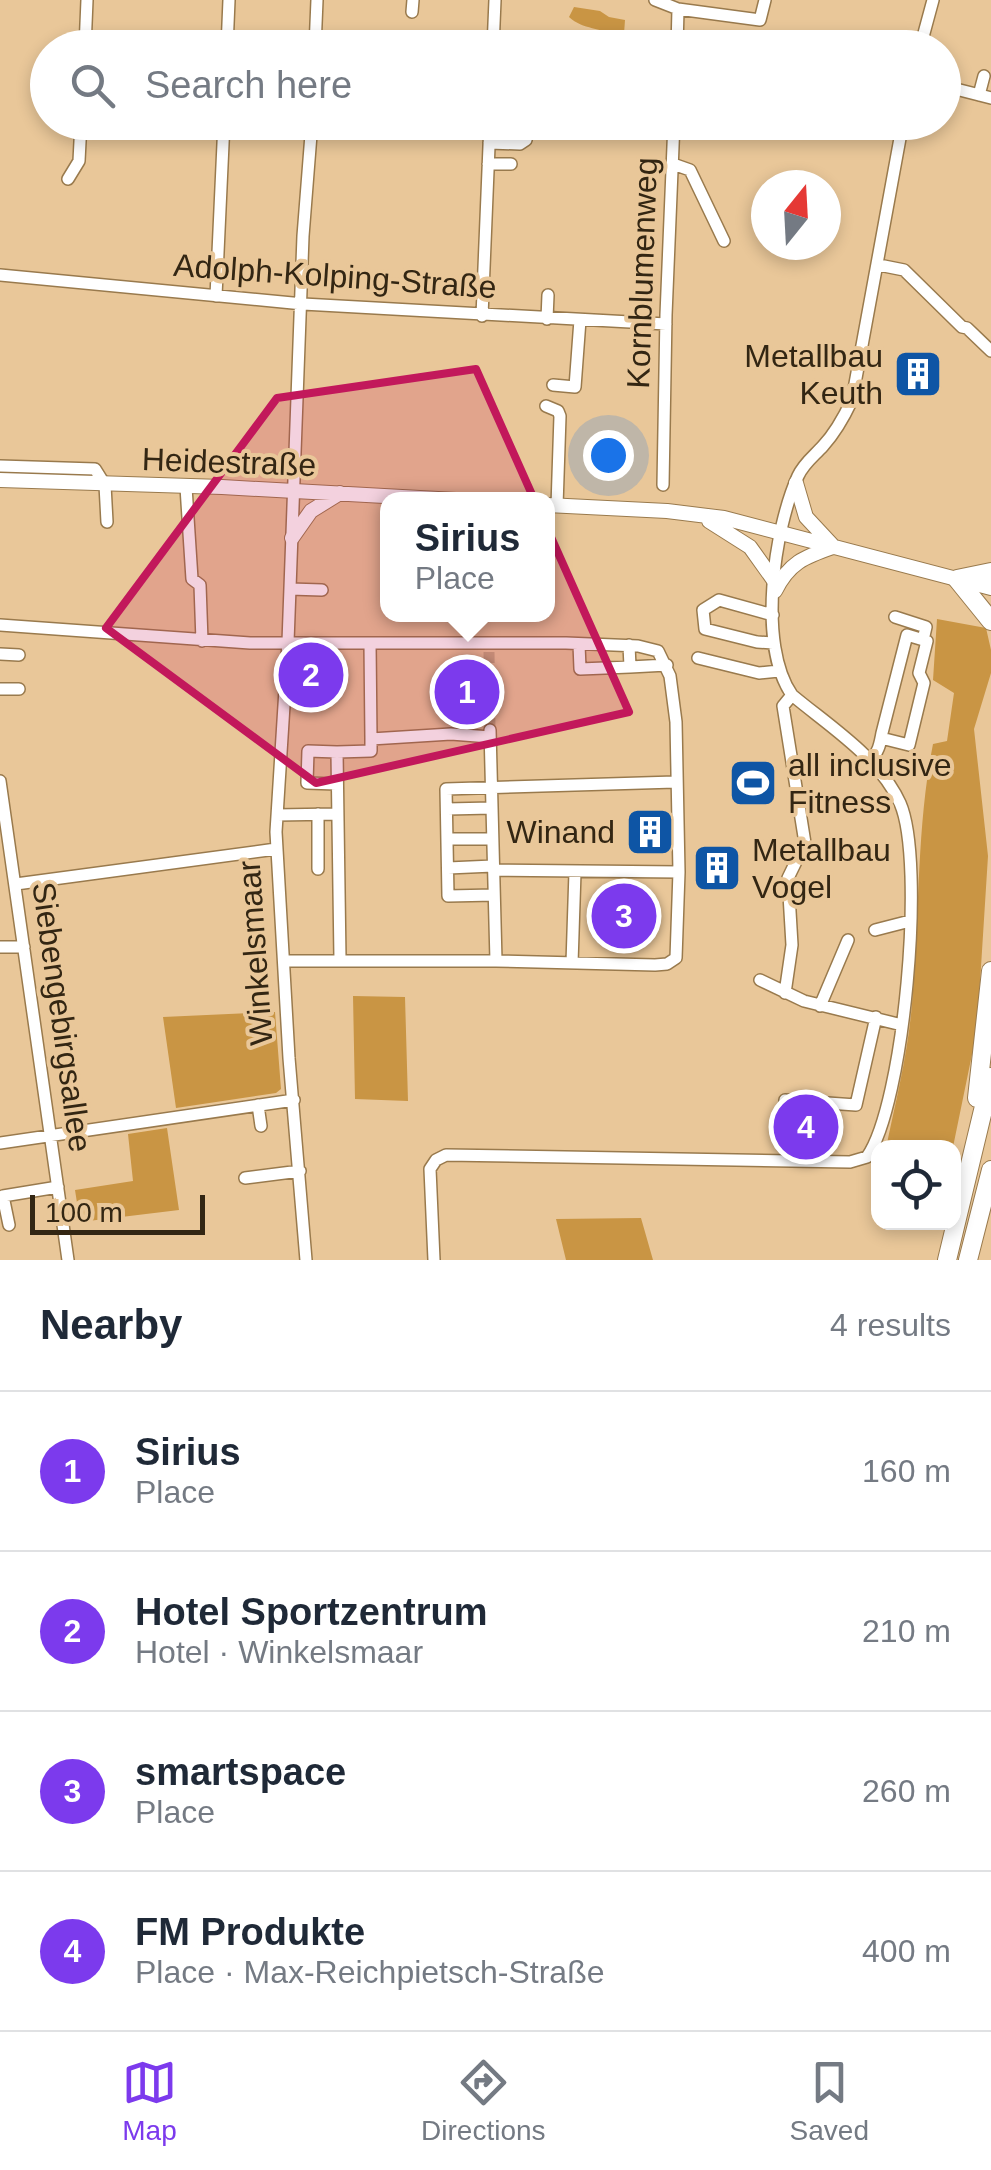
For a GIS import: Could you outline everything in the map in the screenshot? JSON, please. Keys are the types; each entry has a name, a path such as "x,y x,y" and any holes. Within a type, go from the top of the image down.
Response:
{"highway":[{"path":"991,572 958,579 991,621"},
{"path":"973,1158 991,971"},
{"path":"947,1260 991,1077"},
{"path":"968,1260 991,1170"},
{"path":"984,1199 991,1178"}],"main road":[{"name":"Heidestraße","path":"0,480 380,495"},
{"path":"796,483 806,517 833,547"},
{"path":"292,538 312,511 340,493"},
{"path":"555,505 695,514 991,588"},
{"path":"695,514 750,547 775,587 796,561 833,547"}],"street":[{"path":"86,30 87,0"},
{"path":"228,30 230,0"},
{"path":"316,30 317,0"},
{"path":"494,30 495,0"},
{"path":"655,0 678,8 760,20 765,0"},
{"path":"925,30 933,0"},
{"path":"677,30 678,8"},
{"path":"984,76 985,97"},
{"path":"68,179 80,162 81,140"},
{"path":"216,296 223,140"},
{"name":"Winkelsmaar","path":"306,1260 276,815 288,642 311,140"},
{"path":"482,316 489,140"},
{"path":"489,143 520,144 526,140"},
{"name":"Kornblumenweg","path":"663,484 674,140"},
{"path":"434,1260 430,1169 446,1155 850,1162 867,1157 885,1121 902,1025 913,880 910,835 900,802 871,761 792,695 779,671 773,615 780,533 796,483 806,463 834,434 852,400 900,140"},
{"path":"488,164 511,164"},
{"path":"674,164 690,170 724,242"},
{"path":"879,265 904,270 991,351"},
{"name":"Adolph-Kolping-Straße","path":"0,275 302,304 666,324"},
{"path":"547,318 548,295"},
{"path":"553,386 575,387 580,320"},
{"path":"546,406 560,416 553,492"},
{"path":"0,466 94,470 105,485 107,522"},
{"path":"186,487 192,579 200,585 202,641"},
{"path":"290,588 322,590"},
{"path":"773,615 718,600 703,610 702,622 705,628 773,643"},
{"path":"895,616 926,626 922,640"},
{"path":"0,625 202,641 370,642 489,648 579,644 658,651 667,665 676,722 676,958 654,965 496,960 285,961"},
{"path":"871,761 879,751 881,738 907,635 926,641 919,673 924,683 910,746 881,738"},
{"path":"336,784 306,783 308,752 371,751 370,642"},
{"path":"579,644 580,668 667,665"},
{"path":"629,646 630,667"},
{"path":"0,654 19,655"},
{"path":"698,658 759,673 779,671"},
{"path":"0,689 19,688"},
{"path":"785,993 792,945 788,878 804,843 782,706 792,695"},
{"path":"371,740 490,733 496,960"},
{"path":"337,752 340,959"},
{"name":"Siebengebirgsallee","path":"0,782 68,1260"},
{"path":"494,894 448,896 446,789 675,782"},
{"path":"446,809 492,808"},
{"path":"318,814 318,869"},
{"path":"276,815 336,814"},
{"path":"448,839 492,838"},
{"path":"16,884 276,849"},
{"path":"448,868 679,872"},
{"path":"572,963 575,872"},
{"path":"875,930 910,921"},
{"path":"820,1006 848,940"},
{"path":"0,946 24,948"},
{"path":"760,980 820,1006 902,1025"},
{"path":"786,1100 856,1104 876,1018"},
{"path":"0,1142 294,1100"},
{"path":"258,1105 260,1126"},
{"path":"245,1178 300,1171"},
{"path":"8,1225 4,1196 58,1188"}],"highlighted area":[{"path":"476,369 629,712 316,783 106,628 277,398"}],"shaded area":[{"path":"574,7 600,11 625,20 624,30 601,30 569,17"},
{"path":"937,619 986,628 991,673 974,729 988,856 977,1030 954,1140 888,1140 910,1022 928,776 933,744 947,741 954,693 933,680"},
{"path":"353,996 405,997 408,1101 355,1099"},
{"path":"275,1012 281,1089 276,1093 176,1108 163,1017"},
{"path":"167,1128 179,1210 80,1222 75,1190 133,1181 128,1134"},
{"path":"641,1218 653,1260 566,1260 556,1219"}],"tunnel":[{"path":"489,652 490,730"}],"place":[{"name":"Metallbau Keuth","path":"918,374"},
{"name":"Hotel Sportzentrum","path":"311,675"},
{"name":"Sirius","path":"467,692"},
{"name":"all inclusive Fitness","path":"753,783"},
{"name":"Winand","path":"650,832"},
{"name":"Metallbau Vogel","path":"717,868"},
{"name":"smartspace","path":"624,916"},
{"name":"FM Produkte","path":"806,1127"}]}
